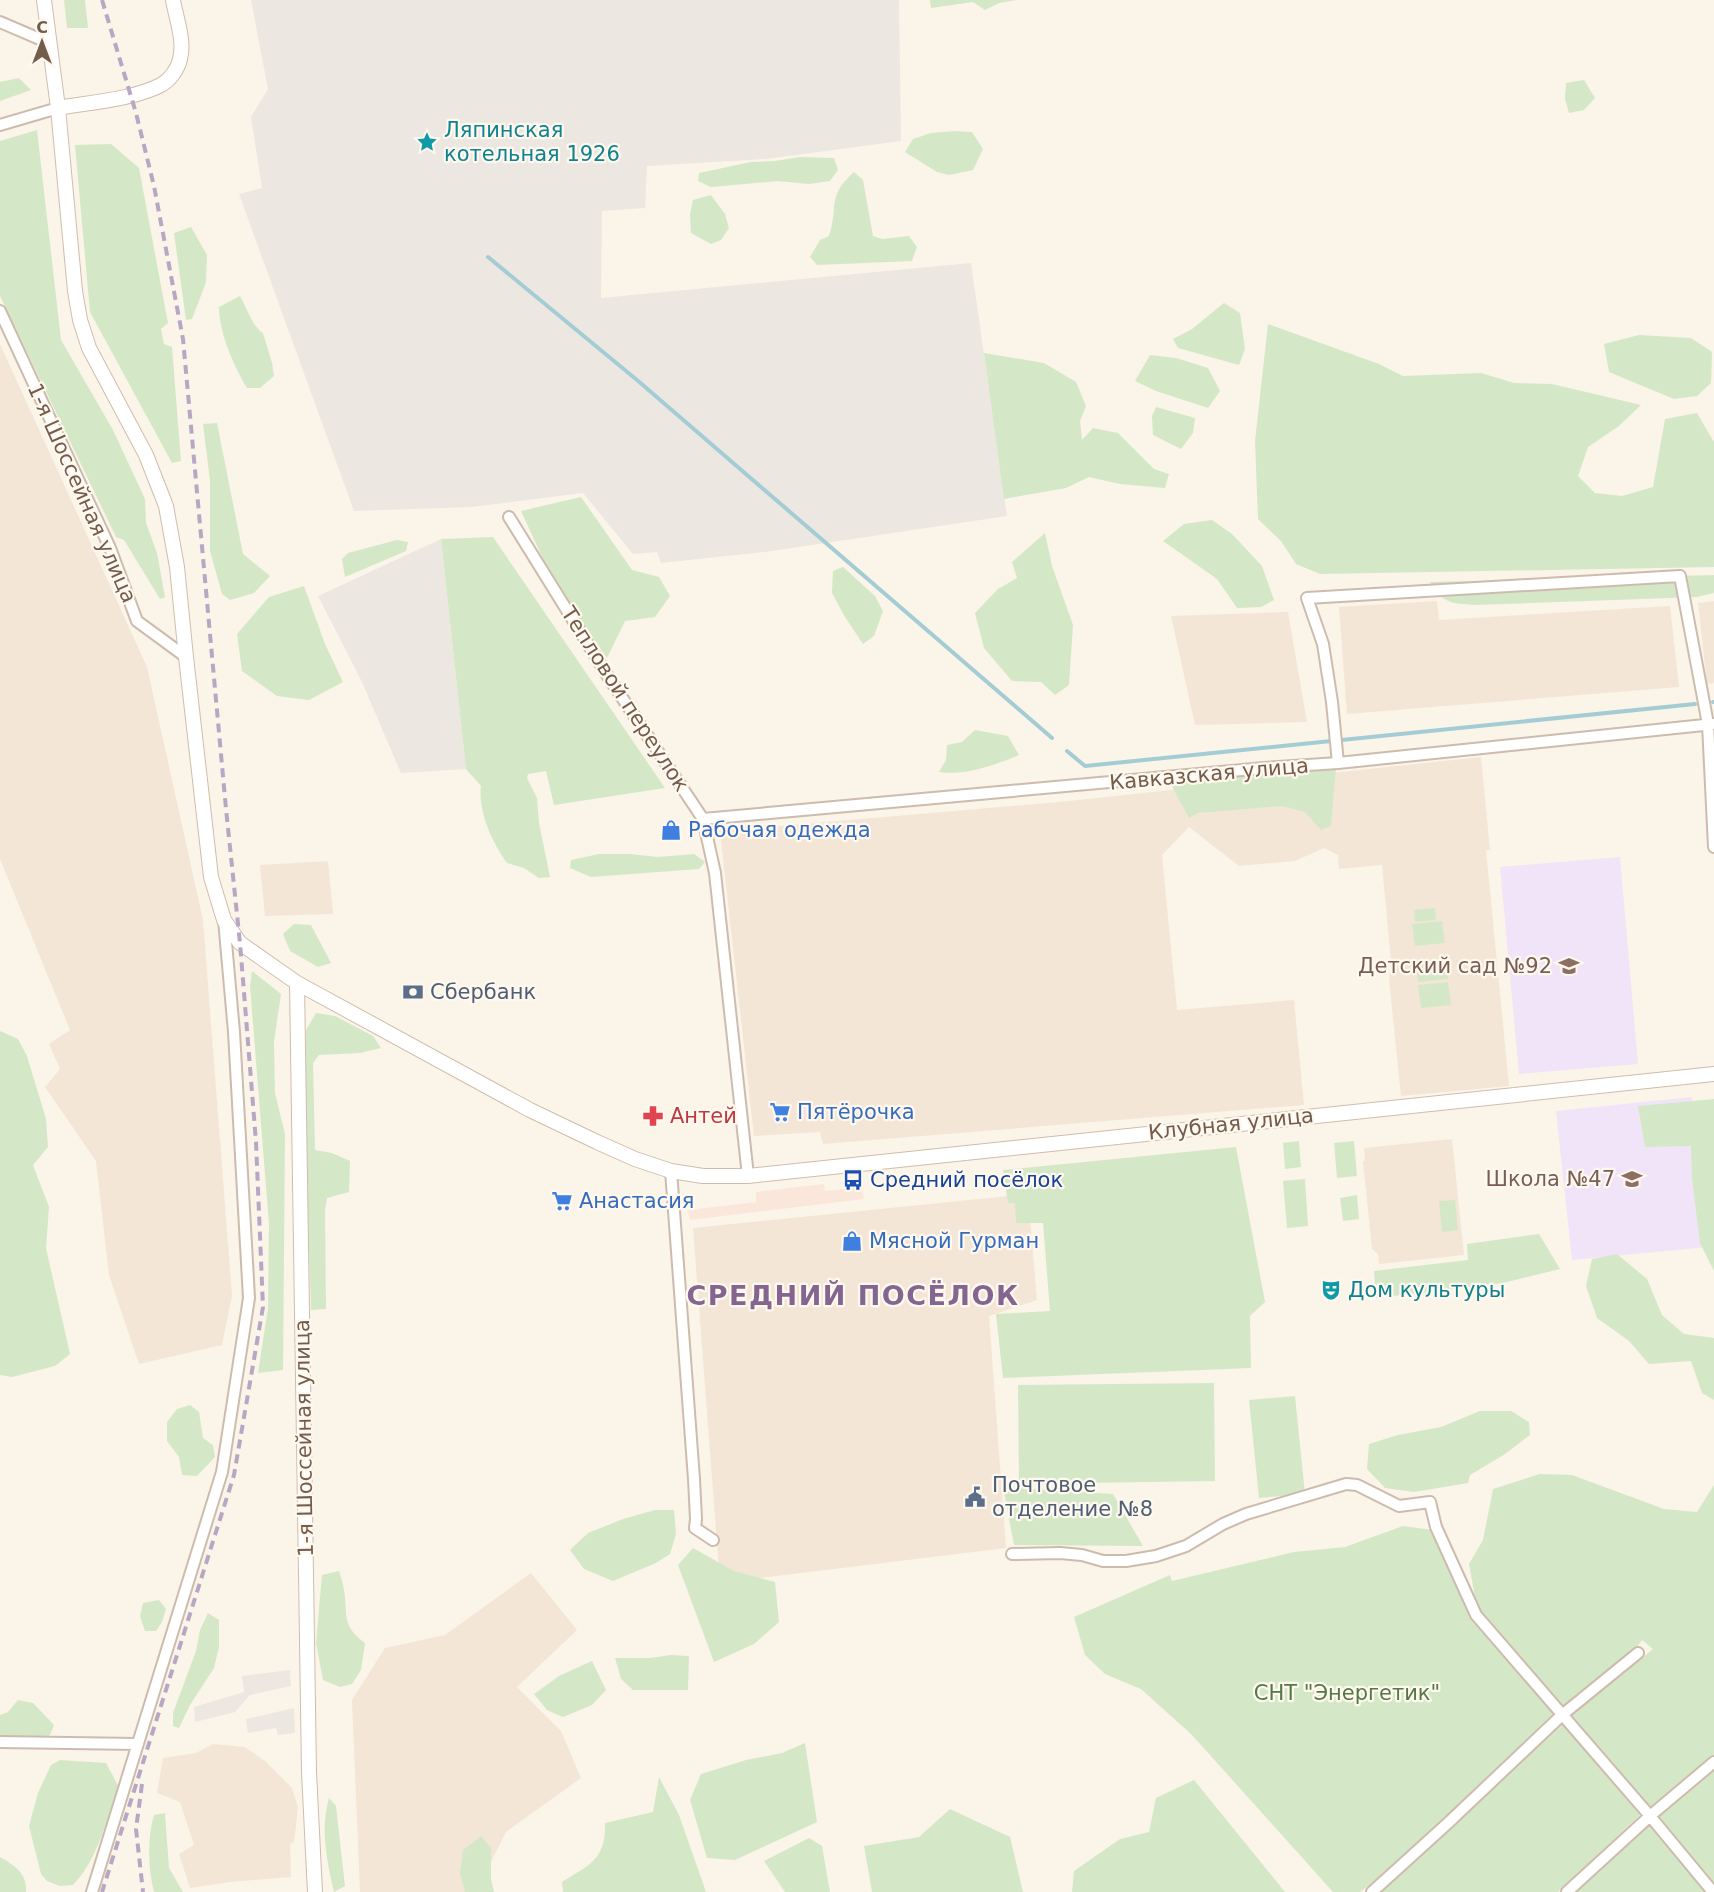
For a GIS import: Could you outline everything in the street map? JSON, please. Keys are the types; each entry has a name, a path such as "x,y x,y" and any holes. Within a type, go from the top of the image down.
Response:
{"street":[{"path":"44,0 58,108 75,291 80,320 89,348 146,455 166,506 177,567 212,876 224,920 234,1032 249,1298 222,1472 92,1892"},
{"path":"0,125 58,108 130,95 163,84 174,73 181,58 182,48 173,0"},
{"path":"0,22 49,43"},
{"name":"1-я Шоссейная улица","path":"0,311 110,548 137,621 186,657"},
{"name":"Тепловой переулок","path":"509,517 609,678 704,819 715,873 747,1176"},
{"path":"1337,758 1323,644 1307,598 1680,576 1711,724 1714,847"},
{"name":"Кавказская улица","path":"704,819 1264,768 1337,758 1711,724"},
{"name":"Клубная улица","path":"224,920 240,943 297,983 530,1110 626,1155 671,1171 703,1176 747,1176 1714,1074"},
{"name":"1-я Шоссейная улица","path":"297,983 309,1772 315,1892"},
{"path":"671,1171 694,1479 695,1528 713,1540"},
{"path":"1012,1554 1060,1553 1082,1555 1103,1561 1126,1561 1156,1556 1186,1546 1223,1524 1246,1514 1346,1484 1358,1485 1399,1506 1430,1502 1436,1527 1476,1615 1713,1892"},
{"path":"1372,1892 1562,1715 1638,1653"},
{"path":"0,1742 137,1744"},
{"path":"1567,1892 1650,1816 1714,1762"}],"shaded area":[{"path":"251,0 899,0 901,141 766,159 647,166 645,208 602,211 601,298 971,263 1007,516 765,552 661,563 657,552 633,554 583,493 471,507 354,511 239,194 262,188 251,117 268,89"},
{"path":"0,344 147,667 203,920 232,1296 222,1345 139,1364 109,1275 96,1161 45,1087 60,1069 49,1044 70,1030 0,859"},
{"path":"441,539 466,769 401,773 362,682 318,596"},
{"path":"1437,601 1439,620 1670,606 1679,687 1347,714 1339,607"},
{"path":"1714,601 1714,683 1707,684 1698,603"},
{"path":"1288,612 1307,722 1195,725 1171,616"},
{"path":"1481,757 1490,850 1486,850 1509,1086 1401,1096 1389,979 1391,960 1382,865 1339,869 1338,855 1324,848 1295,861 1239,866 1189,827 1162,855 1177,1010 1294,1000 1304,1105 823,1144 820,1132 754,1136 720,831 1059,802"},
{"name":"Детский сад №92","path":"1620,857 1638,1064 1519,1074 1500,867"},
{"path":"328,861 333,914 265,916 260,865"},
{"name":"Школа №47","path":"1692,1097 1708,1247 1572,1260 1556,1111"},
{"path":"1452,1139 1464,1255 1379,1264 1378,1254 1372,1249 1363,1161 1365,1161 1364,1148"},
{"path":"824,1184 825,1191 862,1187 864,1199 690,1220 688,1210 756,1202 756,1192"},
{"path":"1028,1194 1037,1300 989,1316 1006,1548 720,1583 693,1228"},
{"path":"531,1573 577,1630 517,1687 561,1731 581,1778 506,1832 476,1892 360,1892 352,1700 385,1648 445,1635"},
{"path":"290,1670 291,1686 250,1695 235,1712 195,1722 194,1707 244,1692 242,1676"},
{"path":"294,1708 295,1733 278,1735 276,1728 248,1733 246,1719"},
{"path":"213,1744 245,1747 265,1761 292,1788 298,1808 294,1842 290,1844 291,1877 190,1888 179,1854 194,1845 180,1802 157,1793 163,1758 196,1753"}],"green space":[{"path":"64,0 85,0 88,28 67,28"},
{"path":"930,0 1017,0 999,3 985,10 973,2 931,8"},
{"path":"19,78 31,90 0,101 0,82"},
{"path":"1584,80 1595,98 1584,110 1569,113 1565,99 1566,83"},
{"path":"37,130 61,340 113,430 145,499 146,523 157,553 165,597 160,599 124,540 116,537 0,296 0,141"},
{"path":"972,132 983,149 973,170 949,175 937,172 905,152 913,139 931,133"},
{"path":"111,144 139,168 168,323 161,329 164,344 172,347 181,461 172,463 90,312 75,145"},
{"path":"800,157 834,158 838,170 830,181 809,184 778,181 711,187 698,181 699,173 751,162"},
{"path":"854,172 863,180 873,236 882,239 909,236 917,247 912,261 817,265 810,257 820,240 829,236 836,195"},
{"path":"711,195 725,214 729,228 721,240 711,244 691,233 690,214 693,200"},
{"path":"191,227 207,255 206,282 192,319 186,320 174,233"},
{"path":"240,296 253,321 263,333 272,363 274,376 260,388 247,388 232,360 224,338 219,307"},
{"path":"1224,303 1240,313 1245,349 1239,365 1178,348 1173,339 1192,329"},
{"path":"1268,324 1379,364 1403,376 1481,373 1514,383 1552,384 1641,405 1619,426 1588,447 1578,476 1595,493 1622,496 1653,487 1665,419 1697,413 1714,442 1714,567 1320,574 1296,564 1281,541 1258,519 1255,441"},
{"path":"1639,335 1691,338 1712,352 1711,383 1697,396 1674,399 1609,372 1604,344"},
{"path":"984,353 1044,363 1076,382 1086,406 1080,421 1082,440 1093,428 1118,433 1154,469 1169,474 1165,488 1120,484 1089,477 1066,488 1004,499"},
{"path":"1150,355 1176,358 1208,368 1220,391 1208,408 1156,391 1135,381"},
{"path":"1156,407 1195,418 1193,433 1181,449 1153,435 1152,416"},
{"path":"217,423 243,554 270,576 254,593 230,600 222,594 210,551 210,481 203,424"},
{"path":"581,497 632,570 659,577 670,596 655,617 625,621 607,658 555,585 521,511"},
{"path":"1212,520 1232,534 1262,566 1274,600 1261,607 1237,608 1217,579 1163,541 1184,524"},
{"path":"1045,533 1052,566 1073,625 1069,685 1055,695 1041,682 1012,681 984,648 975,613 998,589 1017,578 1012,562"},
{"path":"493,537 665,788 554,805 546,771 528,774 527,778 537,798 539,823 550,877 539,878 524,868 507,863 487,826 482,806 481,786 466,769 441,539"},
{"path":"397,540 408,542 406,551 345,577 342,559 348,553"},
{"path":"843,567 875,596 883,611 874,636 863,644 832,593 833,571"},
{"path":"1714,575 1714,593 1697,597 1475,605 1448,601 1439,595 1430,582"},
{"path":"304,586 325,644 343,682 309,700 277,696 242,671 237,634 269,597"},
{"path":"975,730 1008,736 1019,755 970,771 939,772 946,760 947,745 962,742"},
{"path":"1336,768 1331,826 1321,830 1305,812 1282,806 1198,813 1189,818 1170,783 1242,773"},
{"path":"599,854 658,857 694,854 705,862 699,869 591,877 570,868 571,860"},
{"path":"1435,908 1436,920 1415,922 1414,910"},
{"path":"1442,921 1445,943 1415,946 1412,924"},
{"path":"294,924 311,925 331,963 318,967 290,951 283,934"},
{"path":"1446,963 1448,979 1418,982 1416,966"},
{"path":"252,971 281,994 274,1042 275,1093 285,1134 283,1370 258,1373 268,1308 269,1224 250,986"},
{"path":"1448,982 1451,1005 1421,1008 1418,985"},
{"path":"316,1013 335,1016 373,1036 381,1048 360,1053 319,1055 313,1063 315,1150 332,1153 350,1161 349,1192 327,1198 325,1211 326,1309 311,1310 306,1155 306,1030"},
{"path":"0,1031 18,1039 27,1056 46,1119 48,1147 33,1165 49,1207 46,1248 70,1354 55,1366 12,1377 0,1375"},
{"path":"1714,1099 1714,1271 1700,1243 1692,1179 1691,1146 1645,1147 1638,1106"},
{"path":"1299,1141 1301,1167 1285,1169 1283,1143"},
{"path":"1354,1141 1357,1176 1337,1178 1334,1143"},
{"path":"1236,1147 1265,1302 1250,1316 1251,1368 1003,1378 996,1314 1050,1311 1043,1223 1016,1223 1015,1203 1008,1203 1003,1170"},
{"path":"1305,1179 1308,1226 1287,1228 1283,1181"},
{"path":"1357,1195 1359,1219 1343,1221 1340,1198"},
{"path":"1455,1200 1458,1230 1442,1232 1439,1201"},
{"path":"1539,1234 1560,1269 1503,1283 1376,1298 1374,1271 1468,1260 1467,1244"},
{"path":"1617,1254 1647,1279 1662,1315 1684,1334 1714,1338 1714,1400 1702,1393 1691,1361 1649,1364 1629,1341 1597,1318 1586,1286 1592,1259"},
{"path":"1214,1383 1215,1481 1019,1484 1018,1385"},
{"path":"1295,1396 1305,1494 1259,1498 1249,1400"},
{"path":"190,1405 199,1412 203,1438 213,1445 215,1457 197,1476 182,1475 179,1457 167,1441 167,1422 177,1409"},
{"path":"1480,1411 1511,1411 1529,1422 1530,1435 1505,1454 1470,1475 1468,1483 1414,1492 1385,1488 1367,1469 1369,1444 1398,1435 1441,1427"},
{"path":"1540,1474 1572,1475 1664,1509 1697,1512 1714,1485 1714,1758 1654,1809 1648,1809 1571,1716 1653,1649 1642,1640 1634,1651 1562,1708 1481,1614 1475,1597 1469,1564 1483,1540 1493,1489"},
{"path":"1003,1487 1113,1494 1143,1546 1014,1545"},
{"path":"655,1510 674,1510 676,1534 670,1554 656,1563 613,1581 584,1569 570,1550 588,1533 623,1519"},
{"name":"СНТ \"Энергетик\"","path":"1403,1526 1432,1530 1469,1617 1554,1714 1388,1871 1360,1892 1333,1892 1192,1735 1141,1689 1105,1674 1085,1655 1074,1617 1170,1575 1172,1581 1294,1552 1345,1547"},
{"path":"693,1548 734,1571 775,1582 779,1622 754,1644 714,1662 678,1565"},
{"path":"339,1571 344,1590 347,1620 352,1631 365,1643 361,1670 352,1684 340,1687 323,1680 316,1643 322,1575"},
{"path":"159,1600 166,1609 162,1622 156,1631 145,1631 140,1616 143,1603"},
{"path":"208,1613 219,1620 219,1647 214,1668 190,1705 179,1728 173,1726 173,1713 196,1651 200,1630"},
{"path":"671,1655 689,1656 688,1690 633,1690 621,1679 615,1658 650,1658"},
{"path":"592,1661 606,1690 592,1705 563,1717 547,1710 534,1694 559,1676"},
{"path":"18,1700 33,1703 54,1725 50,1735 37,1739 0,1738 0,1715 8,1712"},
{"path":"1562,1723 1641,1814 1558,1892 1378,1892"},
{"path":"805,1743 817,1822 735,1860 707,1858 690,1800 701,1774 746,1760 782,1753"},
{"path":"60,1760 106,1763 119,1787 89,1863 73,1885 60,1886 47,1881 41,1874 29,1826 38,1793 51,1765"},
{"path":"1714,1769 1714,1883 1656,1817"},
{"path":"659,1777 679,1815 706,1892 563,1892 562,1882 588,1866 599,1853 605,1835 605,1823 653,1812"},
{"path":"1194,1780 1285,1892 1072,1892 1074,1871 1120,1839 1149,1832 1156,1798"},
{"path":"329,1798 336,1806 345,1886 334,1892 325,1833"},
{"path":"950,1809 1010,1837 1023,1892 872,1892 864,1846 919,1837"},
{"path":"165,1813 169,1868 183,1892 154,1892 150,1874 150,1834 154,1815"},
{"path":"1650,1824 1707,1892 1573,1892"},
{"path":"481,1836 491,1848 491,1879 494,1892 465,1892 460,1873 463,1850"},
{"path":"809,1838 822,1846 830,1892 785,1892 764,1861"},
{"path":"0,1857 22,1875 26,1892 0,1892"}],"waterway":[{"path":"488,257 637,380 1052,738"},
{"path":"1067,751 1085,766 1695,704"}],"railway":[{"path":"102,0 136,113 154,186 183,339 240,943 256,1142 263,1307 234,1475 102,1892"},
{"path":"142,1784 136,1829 143,1892"}],"place":[{"name":"Ляпинская котельная 1926","path":"427,142"},
{"name":"Рабочая одежда","path":"671,830"},
{"name":"Детский сад №92","path":"1569,966"},
{"name":"Сбербанк","path":"413,992"},
{"name":"Пятёрочка","path":"780,1112"},
{"name":"Антей","path":"653,1116"},
{"name":"Школа №47","path":"1632,1179"},
{"name":"Средний посёлок","path":"853,1180"},
{"name":"Анастасия","path":"562,1201"},
{"name":"Мясной Гурман","path":"852,1241"},
{"name":"Дом культуры","path":"1331,1290"},
{"name":"Почтовое отделение №8","path":"975,1497"}],"district":[{"name":"СРЕДНИЙ ПОСЁЛОК","path":"853,1295"}]}
